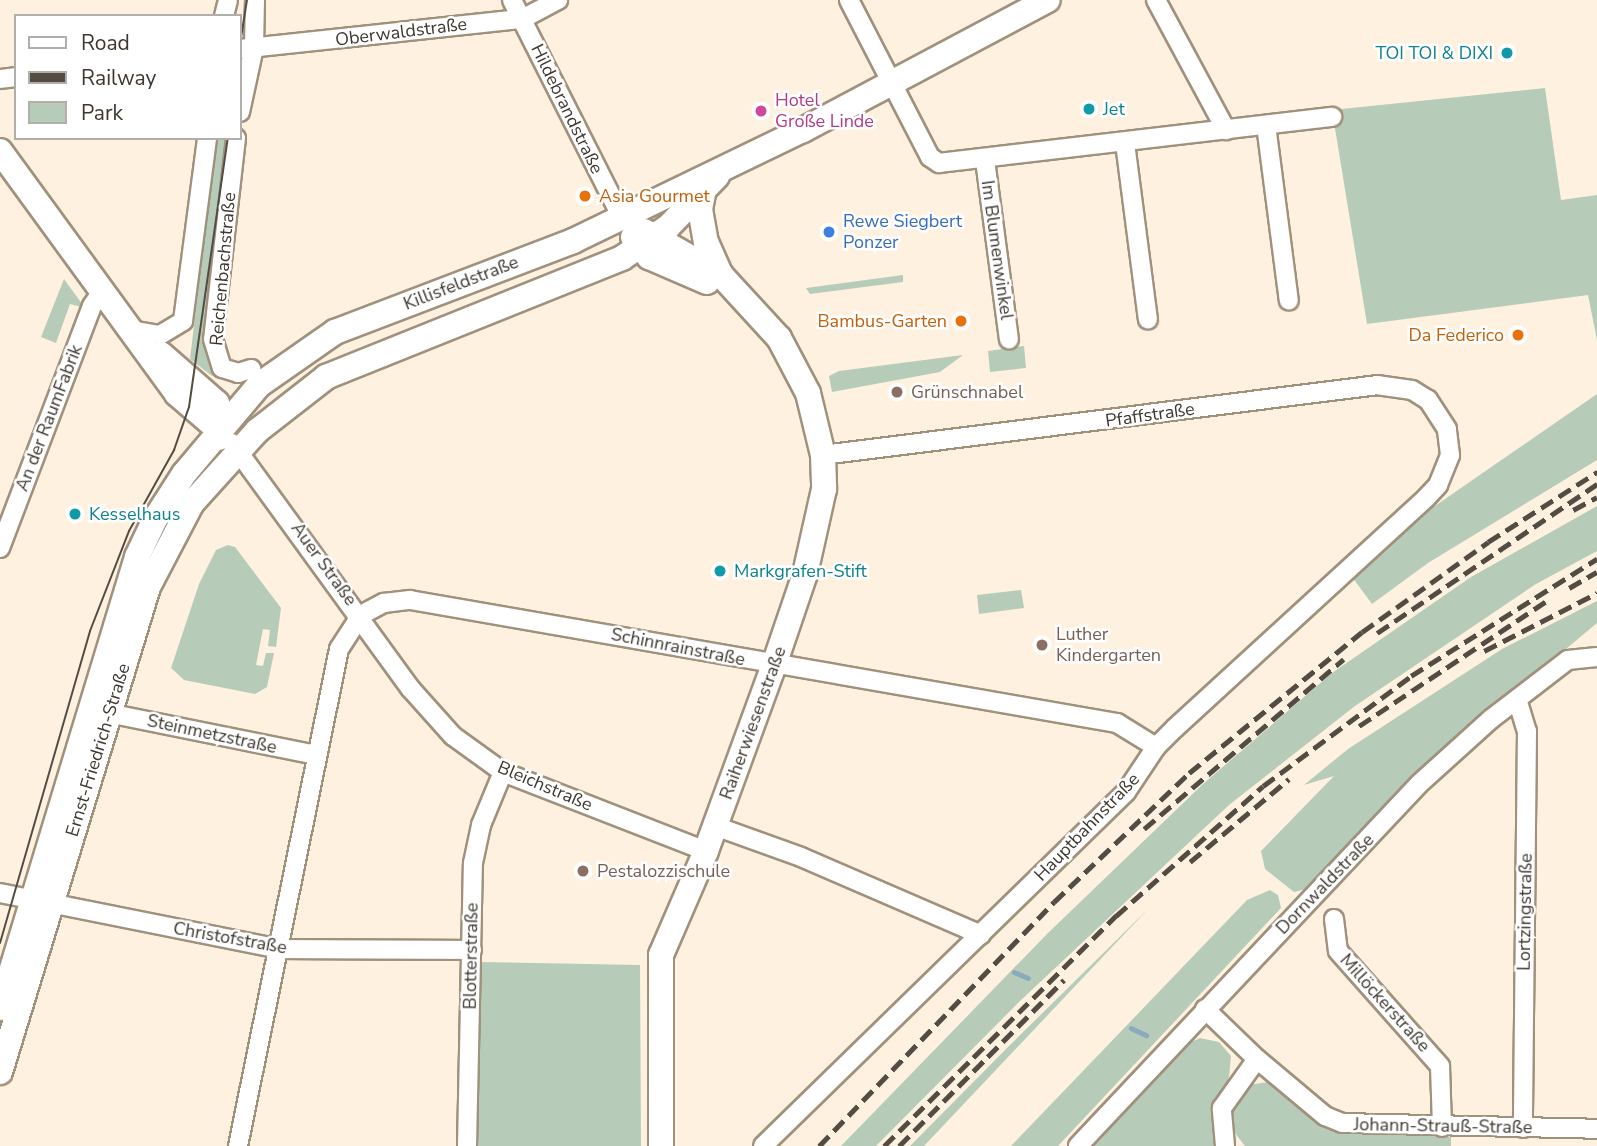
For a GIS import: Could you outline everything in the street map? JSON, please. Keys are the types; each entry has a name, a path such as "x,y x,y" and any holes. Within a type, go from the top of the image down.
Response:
{"main road":[{"name":"Killisfeldstraße","path":"220,431 271,373 335,332 573,241 893,84 1048,0"},
{"name":"Auer Straße","path":"0,151 177,394 220,431"},
{"name":"Killisfeldstraße","path":"240,450 304,391 349,366 606,266 647,243 703,194 725,168"},
{"path":"703,194 700,209 706,242 721,275"},
{"name":"Raiherwiesenstraße","path":"622,218 647,243 757,311"},
{"name":"Raiherwiesenstraße","path":"647,243 721,275 757,311 800,374 822,456 819,527 774,665 706,851 661,955 661,1146"},
{"path":"131,330 214,399 221,419 220,431"},
{"path":"214,399 227,393 251,369 285,345 335,332"},
{"name":"Ernst-Friedrich-Straße","path":"0,1072 43,902 170,494 220,431"},
{"name":"Ernst-Friedrich-Straße","path":"0,1008 43,902 108,713 144,579 192,503 240,450"}],"street":[{"path":"242,94 255,0"},
{"name":"Hildebrandstraße","path":"512,0 622,218"},
{"name":"Oberwaldstraße","path":"247,48 522,19 558,0"},
{"name":"Im Blumenwinkel","path":"849,0 930,157 951,165 1332,117"},
{"path":"1156,0 1226,130"},
{"path":"1266,125 1289,302"},
{"name":"Reichenbachstraße","path":"131,330 160,335 183,321 207,140"},
{"name":"Reichenbachstraße","path":"236,140 213,339 222,368 238,373 251,369"},
{"path":"1125,143 1148,320"},
{"name":"Im Blumenwinkel","path":"985,160 1009,339"},
{"name":"An der RaumFabrik","path":"0,548 92,306 102,291"},
{"name":"Pfaffstraße","path":"822,456 1378,385 1412,390 1428,400 1438,411 1449,440"},
{"name":"Auer Straße","path":"220,431 240,450 361,615 339,649 238,1146"},
{"name":"Hauptbahnstraße","path":"763,1146 1126,792 1156,747 1426,498 1446,471 1449,440"},
{"name":"Schinnrainstraße","path":"361,615 384,603 410,600 1117,723 1156,747"},
{"name":"Bleichstraße","path":"361,615 429,711 503,772 706,851"},
{"name":"Dornwaldstraße","path":"1078,1146 1419,785 1517,699 1568,660 1597,657"},
{"name":"Lortzingstraße","path":"1517,699 1527,731 1523,1128"},
{"name":"Steinmetzstraße","path":"108,713 317,755"},
{"name":"Blotterstraße","path":"467,1146 476,846 503,772"},
{"path":"715,826 801,857 981,935"},
{"name":"Christofstraße","path":"0,893 280,949 472,950"},
{"name":"Millöckerstraße","path":"1334,919 1338,951 1440,1066 1442,1127"},
{"name":"Johann-Strauß-Straße","path":"1205,1009 1257,1059 1325,1116 1342,1123 1597,1129"},
{"path":"1236,1146 1224,1138 1222,1108 1257,1059"}],"green space":[{"path":"1545,88 1561,200 1597,195 1597,340 1588,295 1367,324 1332,110"},
{"path":"216,140 232,140 207,349 216,372 212,376 190,359"},
{"path":"903,275 903,282 810,294 806,288"},
{"path":"64,279 85,308 70,304 56,343 41,337"},
{"path":"1024,346 1026,368 990,372 988,351"},
{"path":"963,355 940,372 832,392 829,376 839,371"},
{"path":"1597,394 1597,460 1428,563 1372,604 1349,573 1432,508"},
{"path":"1597,506 1597,551 1536,584 1355,706 1229,805 1020,1001 876,1146 841,1146 1048,933 1203,784 1332,673 1471,577"},
{"path":"228,545 235,547 281,608 276,647 268,646 270,630 263,629 256,665 263,666 266,653 274,653 267,687 255,694 184,680 171,668 199,584 216,550"},
{"path":"1021,590 1024,608 979,614 977,595"},
{"path":"1597,601 1597,623 1413,777 1310,888 1294,892 1265,869 1261,851 1334,776 1304,785 1348,749 1502,649"},
{"path":"1270,890 1278,895 1281,908 1058,1146 1011,1146 1247,900"},
{"path":"1148,909 924,1146 910,1146 1008,1047"},
{"path":"477,962 640,965 641,1146 472,1146"},
{"path":"1200,1038 1219,1042 1231,1056 1229,1077 1214,1117 1219,1146 1092,1146 1185,1045"},
{"path":"1268,1082 1333,1131 1451,1137 1451,1146 1245,1146 1231,1128 1231,1106 1248,1085"}],"waterway":[{"path":"1014,972 1028,978"},
{"path":"1131,1028 1146,1035"}],"tram line":[{"path":"242,31 247,0"},
{"path":"0,943 90,631 129,531 174,450 189,407 228,140"}],"railway":[{"path":"819,1146 1054,902 1189,773 1362,632 1488,542 1597,472"},
{"path":"1377,633 1597,484"},
{"path":"1573,510 1597,497"},
{"path":"884,1146 1116,916 1263,786 1411,676 1597,559"},
{"path":"1569,588 1597,572"},
{"path":"1484,651 1597,593"},
{"path":"1359,726 1545,602"},
{"path":"1144,829 1344,659"},
{"path":"1190,862 1289,779"},
{"path":"899,1146 1064,980"}],"place":[{"name":"TOI TOI & DIXI","path":"1507,53"},
{"name":"Jet","path":"1089,109"},
{"name":"Hotel Große Linde","path":"761,111"},
{"name":"Asia Gourmet","path":"585,196"},
{"name":"Rewe Siegbert Ponzer","path":"829,232"},
{"name":"Bambus-Garten","path":"961,321"},
{"name":"Da Federico","path":"1518,335"},
{"name":"Grünschnabel","path":"897,392"},
{"name":"Kesselhaus","path":"75,514"},
{"name":"Markgrafen-Stift","path":"720,571"},
{"name":"Luther Kindergarten","path":"1042,645"},
{"name":"Pestalozzischule","path":"583,871"}]}
